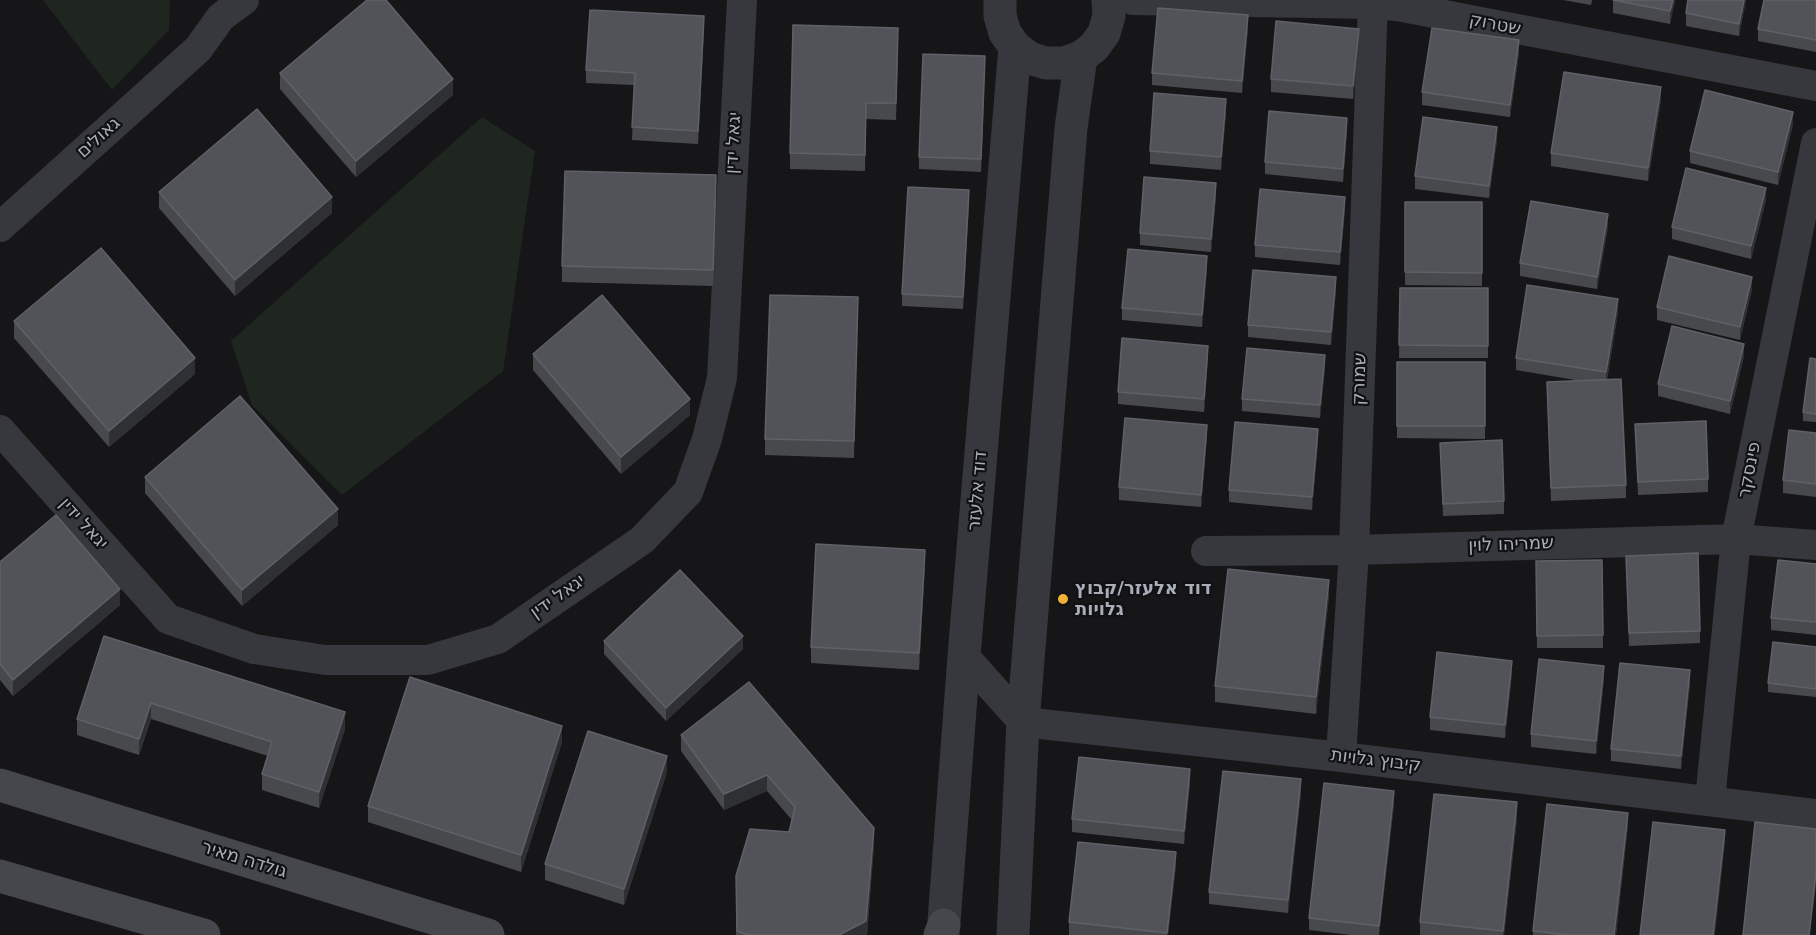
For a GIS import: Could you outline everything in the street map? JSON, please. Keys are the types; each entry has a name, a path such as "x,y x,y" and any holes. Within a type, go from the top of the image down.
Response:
{"main road":[{"name":"גולדה מאיר","path":"0,786 488,935"},
{"path":"0,876 204,935"}],"street":[{"path":"198,49 207,0"},
{"name":"גאולים","path":"0,227 198,49 221,17 244,0"},
{"name":"יגאל ידין","path":"0,430 168,619 254,649 325,660 428,660 498,639 642,540 688,492 707,439 722,378 741,0"},
{"path":"1000,0 1000,16 1005,33 1015,47 1029,58 1046,63 1064,63 1081,57 1094,47 1104,33 1109,16 1108,0"},
{"name":"שטרוק","path":"1133,0 1373,2 1816,86"},
{"name":"שמורק","path":"1341,757 1354,550 1373,2"},
{"name":"דוד אלעזר","path":"942,932 1015,47"},
{"path":"1013,935 1023,722 1071,128 1081,57"},
{"name":"פינסקר","path":"1710,800 1736,539 1816,143"},
{"name":"שמריהו לוין","path":"1206,551 1354,550 1736,539 1816,544"},
{"path":"964,656 1023,722"},
{"name":"קיבוץ גלויות","path":"1023,722 1341,757 1816,814"}],"shaded area":[{"path":"43,0 170,0 169,30 112,90"},
{"path":"482,117 535,151 503,371 342,495 252,405 231,341"}],"building":[{"path":"367,0 386,0 453,79 356,161 280,73"},
{"path":"1613,0 1673,0 1670,11"},
{"path":"1688,0 1744,0 1739,24 1686,13"},
{"path":"1764,0 1816,0 1816,40 1758,29"},
{"path":"1158,8 1248,15 1242,81 1152,73"},
{"path":"590,10 704,16 698,131 632,127 635,73 586,70"},
{"path":"1276,21 1359,29 1353,86 1271,79"},
{"path":"793,25 898,28 896,103 866,103 865,155 790,153"},
{"path":"1432,28 1519,40 1510,105 1422,92"},
{"path":"923,54 985,56 981,159 919,157"},
{"path":"1564,72 1661,87 1648,168 1551,153"},
{"path":"1705,90 1793,112 1778,172 1690,151"},
{"path":"1154,93 1226,99 1221,157 1150,151"},
{"path":"257,109 332,197 235,280 159,192"},
{"path":"1269,111 1347,118 1343,169 1265,162"},
{"path":"1423,117 1497,127 1489,186 1415,176"},
{"path":"1686,168 1766,188 1751,246 1672,227"},
{"path":"565,171 716,175 713,270 562,266"},
{"path":"1144,177 1216,183 1211,239 1140,233"},
{"path":"908,187 969,190 963,297 902,294"},
{"path":"1260,189 1345,197 1340,252 1255,245"},
{"path":"1531,201 1608,214 1597,277 1520,263"},
{"path":"1405,202 1482,202 1482,273 1405,272"},
{"path":"101,248 195,358 109,431 14,321"},
{"path":"1128,249 1207,256 1202,315 1122,308"},
{"path":"1669,256 1752,277 1740,327 1657,307"},
{"path":"1253,270 1336,277 1331,332 1248,325"},
{"path":"1527,285 1618,299 1606,372 1516,358"},
{"path":"1400,288 1488,288 1488,346 1399,345"},
{"path":"602,295 690,399 621,457 533,354"},
{"path":"770,295 858,297 854,441 765,439"},
{"path":"1672,326 1744,344 1730,401 1658,384"},
{"path":"1122,338 1208,346 1204,399 1118,392"},
{"path":"1247,348 1325,355 1320,405 1242,399"},
{"path":"1810,358 1816,359 1816,414 1803,412"},
{"path":"1397,362 1485,362 1485,426 1397,426"},
{"path":"1621,379 1626,485 1551,488 1547,382"},
{"path":"240,396 338,509 242,590 145,477"},
{"path":"1125,418 1207,425 1201,495 1119,487"},
{"path":"1706,421 1708,479 1638,482 1635,424"},
{"path":"1235,422 1318,429 1312,497 1229,490"},
{"path":"1789,430 1816,433 1816,484 1783,480"},
{"path":"1502,440 1504,501 1443,504 1440,443"},
{"path":"56,515 120,589 13,680 0,664 0,562"},
{"path":"816,544 925,550 919,653 811,647"},
{"path":"1698,553 1700,631 1629,633 1626,556"},
{"path":"1602,560 1603,635 1537,636 1536,561"},
{"path":"1778,560 1816,564 1816,622 1771,618"},
{"path":"1228,569 1329,580 1316,697 1215,686"},
{"path":"680,570 743,636 666,708 604,641"},
{"path":"104,636 345,712 319,792 262,774 272,742 151,703 139,739 77,719"},
{"path":"1773,642 1816,647 1816,689 1768,683"},
{"path":"1437,652 1512,661 1505,725 1430,717"},
{"path":"1539,659 1604,666 1596,741 1531,734"},
{"path":"1620,663 1690,670 1681,756 1611,749"},
{"path":"410,677 562,726 521,855 368,806"},
{"path":"749,682 874,828 866,921 839,935 748,935 737,931 736,876 750,829 789,832 795,807 767,775 724,794 681,735"},
{"path":"588,731 667,756 624,889 545,864"},
{"path":"1079,757 1190,769 1184,831 1072,819"},
{"path":"1223,771 1301,779 1288,900 1209,892"},
{"path":"1324,783 1394,791 1379,926 1309,918"},
{"path":"1434,794 1517,802 1503,931 1420,922"},
{"path":"1547,804 1628,813 1614,935 1568,935 1533,931"},
{"path":"1653,822 1725,830 1713,935 1640,935"},
{"path":"1755,822 1816,829 1816,872 1809,935 1743,935"},
{"path":"1078,842 1176,852 1167,933 1069,922"}],"place":[{"name":"דוד אלעזר/קבוץ גלויות","path":"1063,599"}]}
